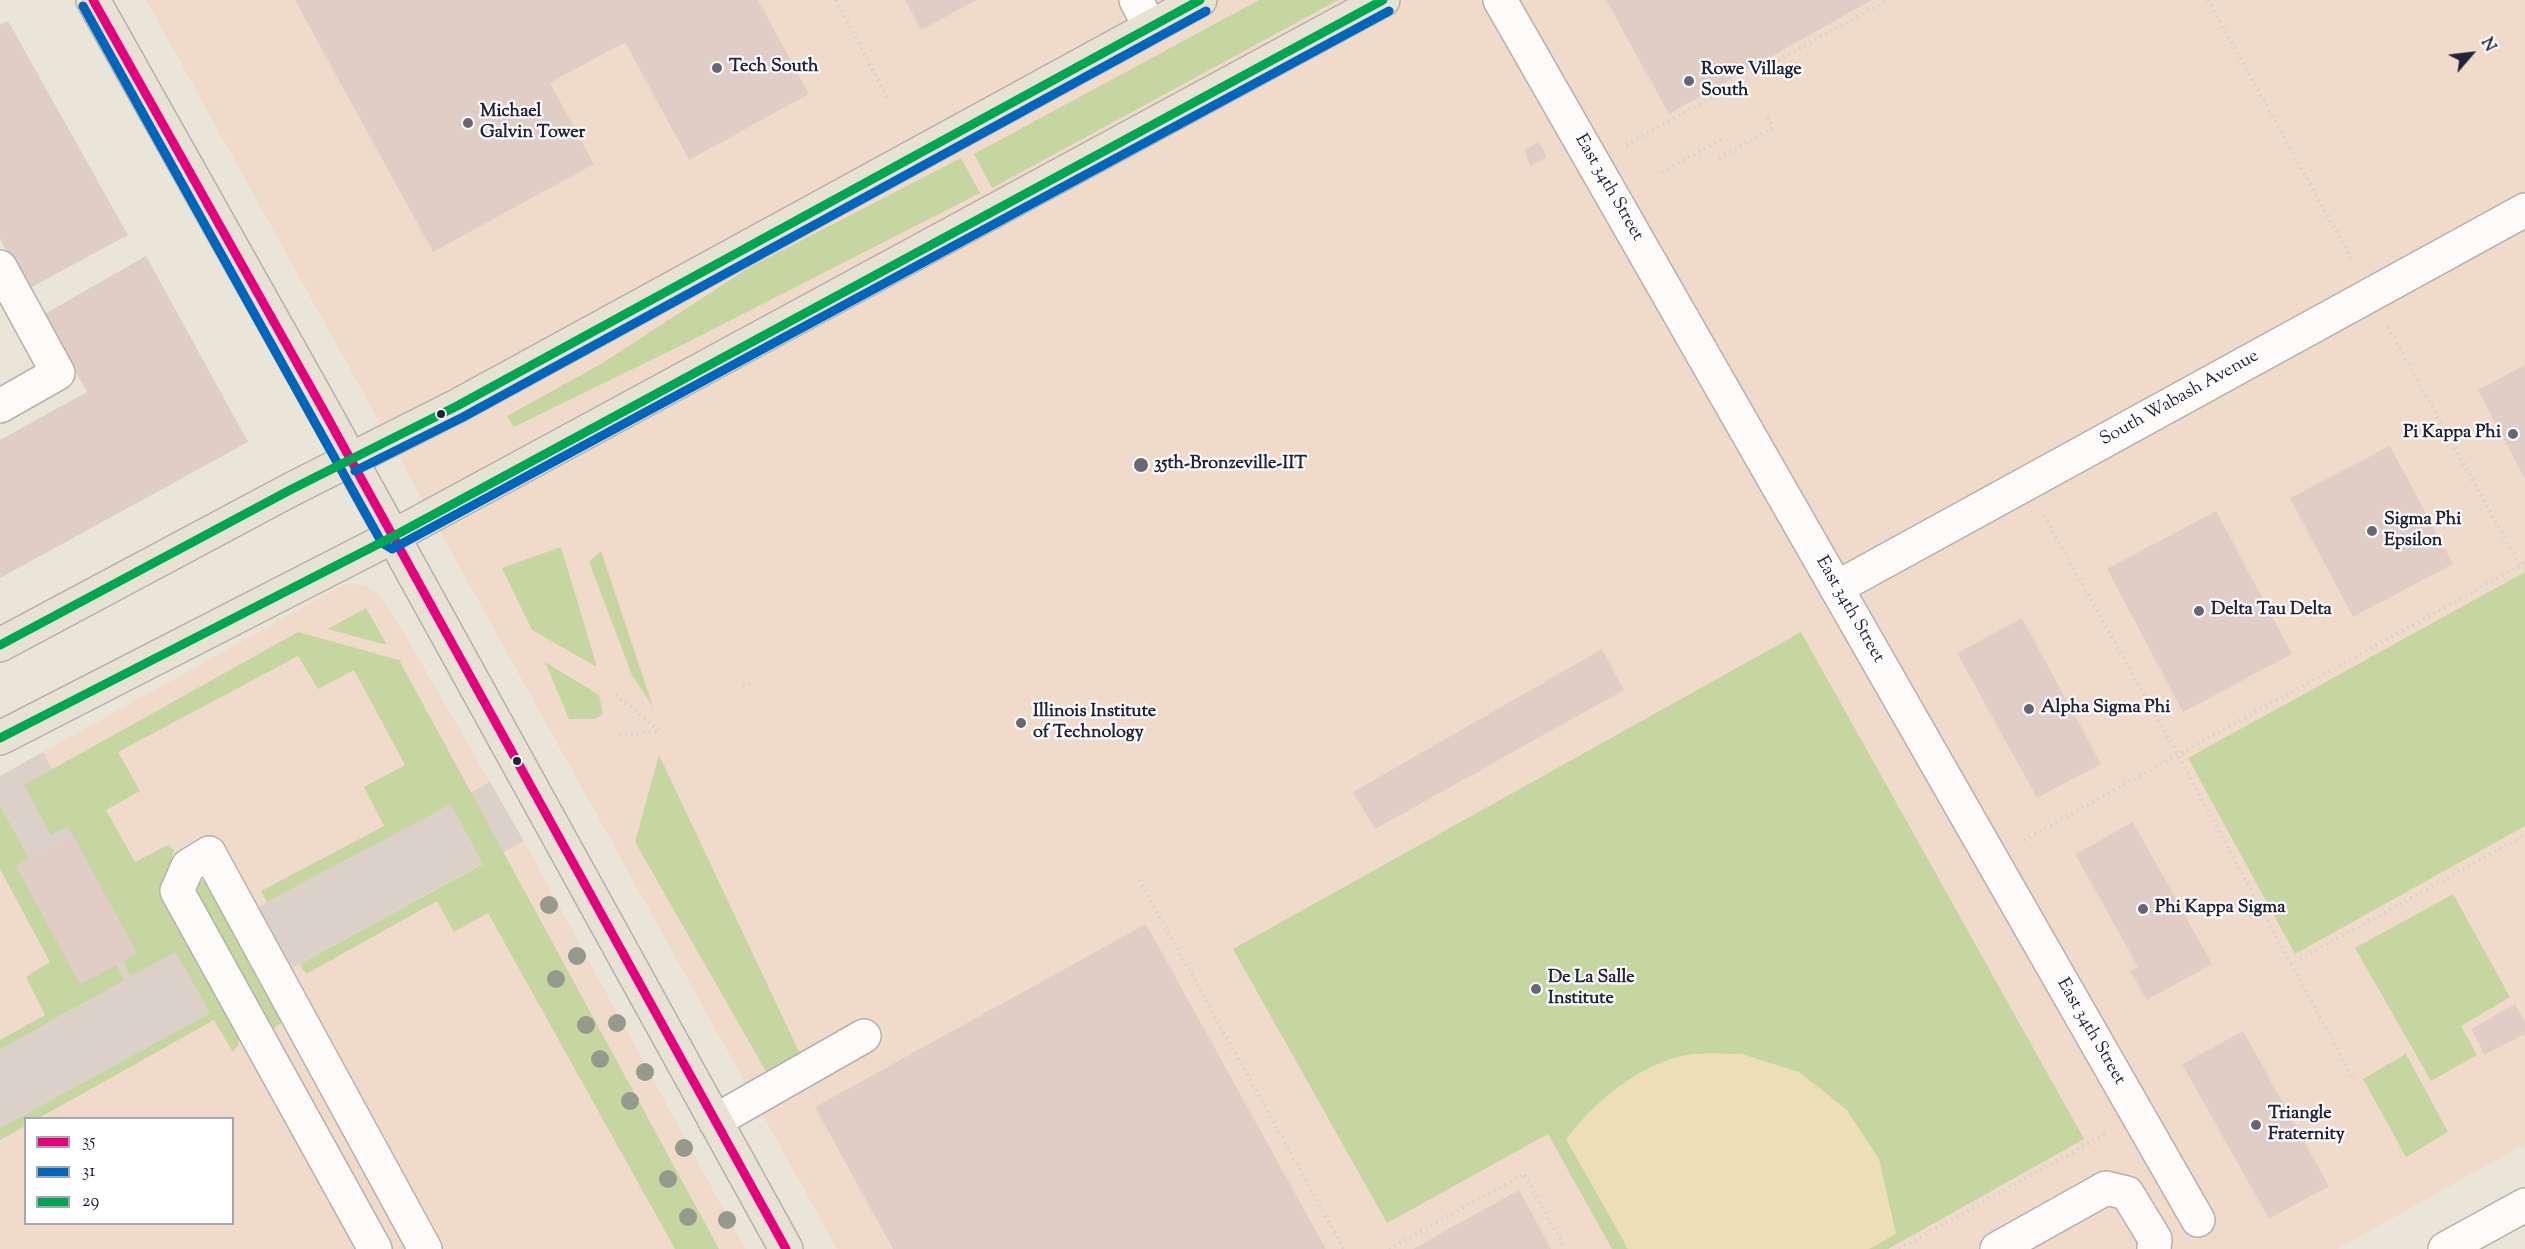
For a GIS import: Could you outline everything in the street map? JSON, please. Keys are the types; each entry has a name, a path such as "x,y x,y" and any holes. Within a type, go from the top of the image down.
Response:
{"main road":[{"path":"93,0 786,1249"},
{"path":"0,645 456,406 1143,14 1200,0"},
{"path":"0,738 392,537 1383,0"}],"street":[{"name":"East 34th Street","path":"1500,0 2198,1220"},
{"name":"South Wabash Avenue","path":"1836,588 2525,210"},
{"path":"0,267 58,373 0,406"},
{"path":"375,1249 177,891 188,866 209,853 425,1249"},
{"path":"715,1121 864,1036"},
{"path":"1997,1249 2106,1188 2127,1193 2155,1239 2154,1249"},
{"path":"2445,1249 2525,1204"}],"path":[{"path":"836,0 888,99"},
{"path":"1593,163 1887,0"},
{"path":"1719,158 1773,128 1766,114"},
{"path":"1662,172 1722,139"},
{"path":"2026,484 2178,755 2353,1078"},
{"path":"1991,858 2525,563"},
{"path":"743,686 750,682"},
{"path":"616,695 660,731 619,735"},
{"path":"40,848 65,834 68,838"},
{"path":"2291,964 2525,835"},
{"path":"1139,880 1344,1249"},
{"path":"1899,1249 2111,1130"},
{"path":"1389,1249 1524,1174 1565,1249"}],"shaded area":[{"name":"Illinois Institute of Technology","path":"146,0 2525,0 2525,1144 2337,1249 837,1249"},
{"path":"343,585 365,586 376,592 393,614 490,782 158,961 43,752"},
{"path":"43,752 158,961 490,782 524,841 0,1128 0,1050 82,1004 0,854 0,776"},
{"path":"524,841 745,1249 0,1249 0,1128"},
{"path":"0,854 82,1004 0,1050"}],"green space":[{"path":"1259,0 1338,0 992,188 974,154"},
{"path":"961,158 980,193 688,342 514,427 507,416 601,364 750,267"},
{"path":"561,547 597,667 532,630 502,568"},
{"path":"601,551 653,707 632,675 589,562"},
{"path":"2525,572 2525,826 2295,954 2188,758"},
{"path":"366,608 387,645 328,629"},
{"path":"298,632 399,660 719,1249 675,1249 488,913 454,932 437,901 306,974 300,964 483,864 451,804 267,902 261,891 384,826 364,787 405,765 354,670 318,689 298,656 118,752 140,791 106,810 135,862 168,845 174,850 163,886 239,1037 238,1046 233,1052 214,1020 41,1117 24,1117 24,1127 0,1140 0,1128 210,1013 176,952 131,976 123,961 136,953 68,826 51,835 24,785"},
{"path":"1801,632 2084,1139 1888,1249 1612,1249 1548,1134 1387,1223 1233,949"},
{"path":"545,662 599,695 603,714 595,719 569,719"},
{"path":"659,755 801,1056 768,1075 635,842"},
{"path":"0,806 29,859 16,866 80,984 116,964 124,980 0,1050 0,1040 45,1015 26,977 50,962 0,869"},
{"path":"205,880 283,1022 271,1030 192,886"},
{"path":"2453,894 2510,997 2461,1026 2477,1055 2431,1081 2355,948"},
{"path":"2406,1054 2448,1132 2406,1157 2363,1079"}],"sand":[{"path":"1742,1054 1799,1072 1846,1109 1879,1159 1896,1234 1869,1249 1628,1249 1566,1139 1603,1099 1647,1069 1681,1056"}],"building":[{"name":"Michael Galvin Tower","path":"295,0 758,0 809,94 689,160 625,42 550,83 594,164 433,252"},
{"path":"905,0 977,0 921,30"},
{"name":"Rowe Village South","path":"1606,0 1872,0 1669,114"},
{"path":"8,21 128,235 28,289 0,239 0,25"},
{"path":"1539,142 1547,157 1530,166 1524,150"},
{"path":"146,256 248,442 0,578 0,440 87,392 43,315"},
{"name":"Pi Kappa Phi","path":"2525,365 2525,479 2478,390"},
{"name":"Sigma Phi Epsilon","path":"2390,446 2453,564 2353,617 2290,498"},
{"name":"Delta Tau Delta","path":"2216,511 2292,654 2183,712 2107,569"},
{"name":"Alpha Sigma Phi","path":"2022,618 2101,764 2037,798 1957,653"},
{"path":"1602,649 1624,690 1375,829 1353,792"},
{"name":"Phi Kappa Sigma","path":"2133,822 2212,964 2147,1000 2130,971 2138,967 2075,854"},
{"path":"73,835 137,953 80,984 16,866"},
{"path":"1146,924 1326,1249 893,1249 815,1107"},
{"path":"2515,1004 2525,1022 2525,1034 2485,1055 2471,1029"},
{"name":"Triangle Fraternity","path":"2243,1031 2329,1186 2269,1219 2182,1064"},
{"path":"1519,1190 1551,1249 1413,1249"}],"transit line":[{"name":"35","path":"93,0 320,404 786,1249"},
{"name":"29","path":"0,645 290,490 457,406 1200,0"},
{"name":"29","path":"0,738 392,537 1383,0"},
{"name":"31","path":"83,6 382,543 392,549 1389,11"},
{"name":"31","path":"355,471 463,417 1206,11"}],"place":[{"name":"Tech South","path":"717,68"},
{"name":"Rowe Village South","path":"1689,81"},
{"name":"Michael Galvin Tower","path":"468,123"},
{"name":"Pi Kappa Phi","path":"2513,434"},
{"name":"35th-Bronzeville-IIT","path":"1141,465"},
{"name":"Sigma Phi Epsilon","path":"2372,531"},
{"name":"Delta Tau Delta","path":"2199,611"},
{"name":"Alpha Sigma Phi","path":"2029,709"},
{"name":"Illinois Institute of Technology","path":"1021,723"},
{"name":"Phi Kappa Sigma","path":"2143,909"},
{"name":"De La Salle Institute","path":"1536,989"},
{"name":"Triangle Fraternity","path":"2256,1125"}]}
